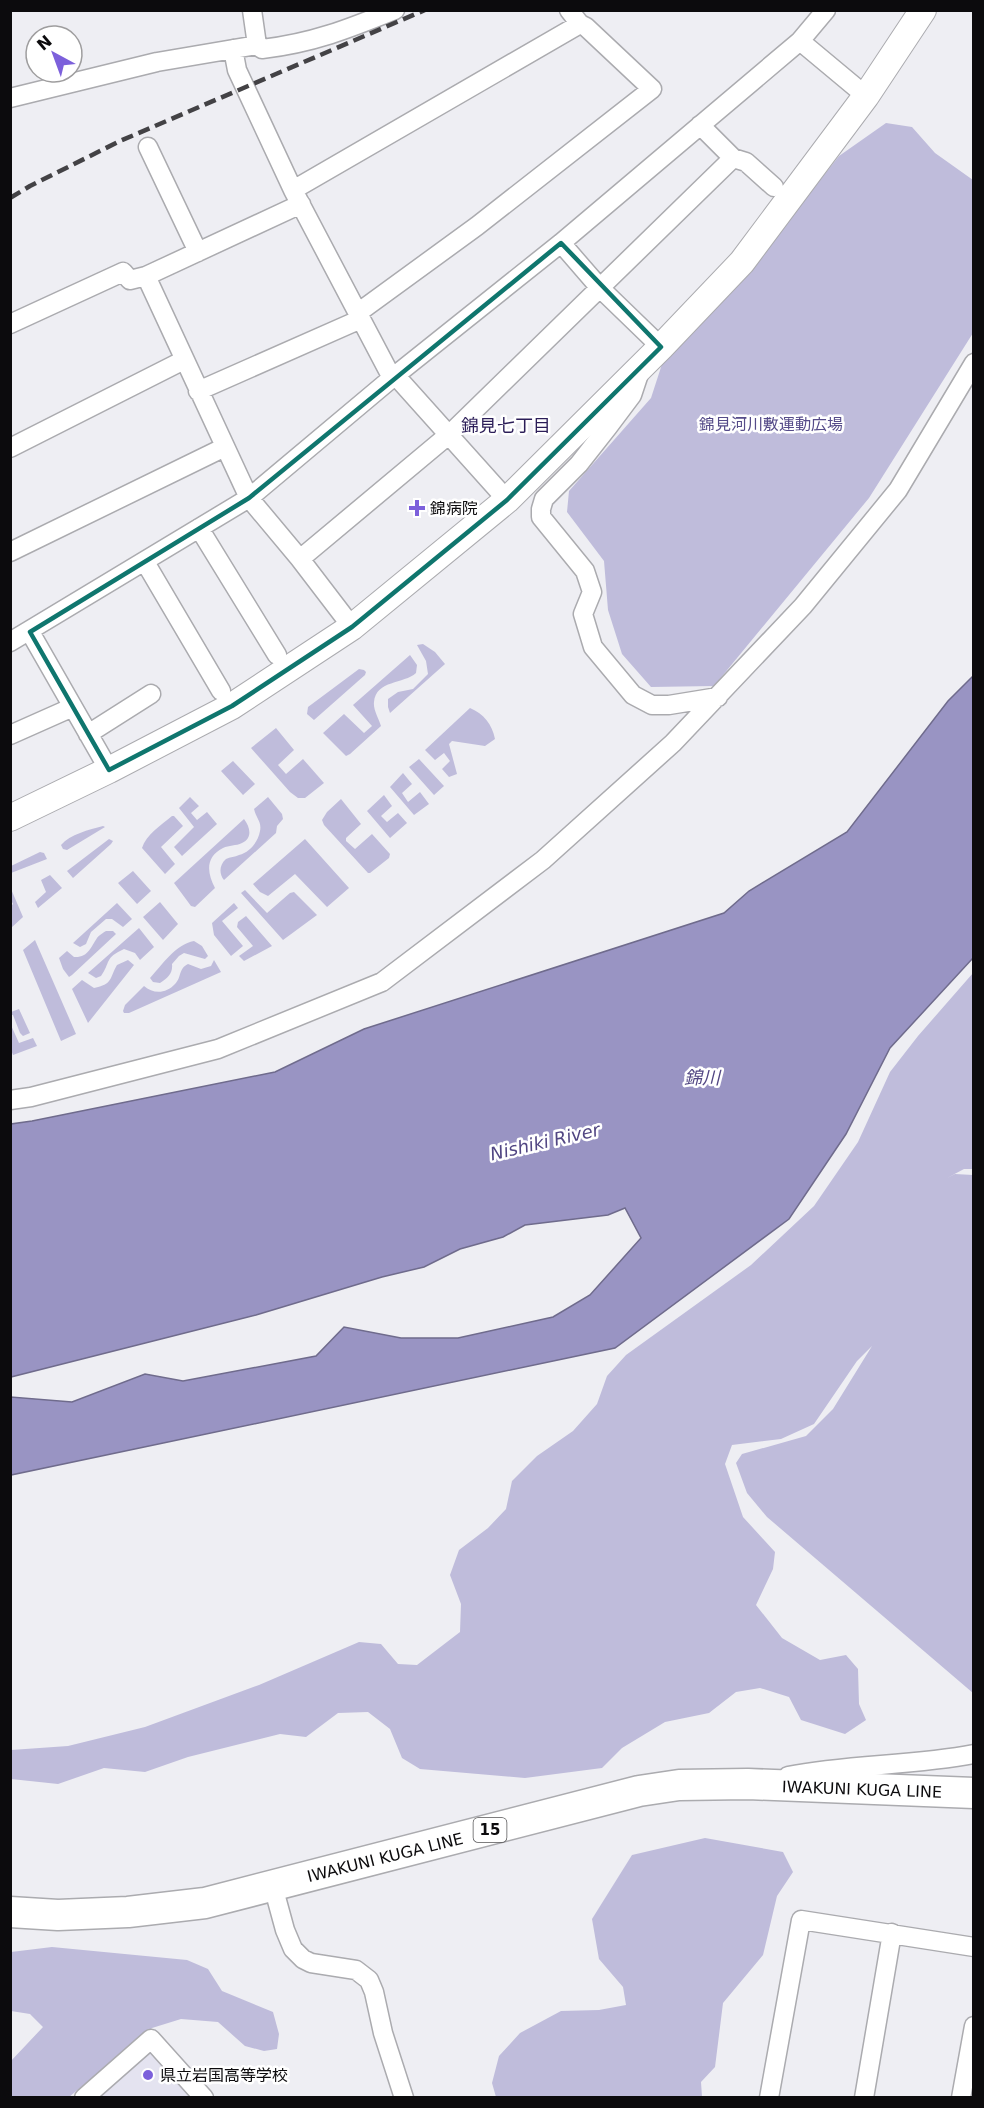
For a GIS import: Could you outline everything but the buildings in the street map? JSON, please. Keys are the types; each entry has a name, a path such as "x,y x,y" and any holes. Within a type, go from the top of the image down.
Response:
{"main road":[{"name":"IWAKUNI KUGA LINE","path":"10,1912 58,1916 128,1912 205,1903 639,1791 679,1785 748,1784 974,1793"}],"street":[{"path":"252,10 257,45 262,50 297,45 338,33 395,10"},
{"path":"10,642 249,498 394,376 561,243 800,41 826,10"},
{"path":"10,818 232,706 352,627 507,500 742,262 866,96 923,10"},
{"path":"10,324 123,272 130,280 146,276 198,252 297,197 574,17 652,89 360,316 198,391"},
{"path":"800,41 866,96"},
{"path":"10,98 157,62 257,45"},
{"path":"233,49 237,70 297,197 394,376 507,500"},
{"path":"700,125 733,158 746,162 774,187"},
{"path":"148,147 198,252"},
{"path":"300,559 449,434 733,158"},
{"path":"561,243 600,288 652,355"},
{"path":"146,276 249,498 352,627"},
{"path":"652,355 632,395 579,464 544,499 541,518 585,571 592,592 583,614 593,647 633,695 652,705 669,705 718,697"},
{"path":"12,443 184,360"},
{"path":"10,1100 31,1097 219,1049 382,982 543,860 673,743 803,606 898,490 974,363"},
{"path":"10,552 225,447"},
{"path":"199,528 277,655"},
{"path":"145,562 221,691"},
{"path":"30,632 109,770"},
{"path":"88,734 151,694"},
{"path":"10,735 73,707"},
{"path":"748,1784 849,1766 942,1760 974,1754"},
{"path":"273,1886 285,1930 293,1949 298,1954 312,1963 357,1970 369,1980 404,2097"},
{"path":"769,2097 801,1920 974,1947"},
{"path":"864,2097 892,1933"},
{"path":"961,2097 974,2026"},
{"path":"84,2097 152,2039 204,2097"}],"highlighted area":[{"path":"561,243 661,347 507,500 352,627 232,706 109,770 30,632 249,498"}],"shaded area":[{"name":"県立岩国高等学校","path":"156,2051 196,2098 94,2098 146,2052"}],"green space":[{"name":"錦見河川敷運動広場","path":"886,123 912,127 935,153 973,180 973,333 869,498 714,686 651,687 622,654 608,610 604,561 567,512 569,491 651,398 663,361 755,263 839,156"},
{"path":"423,644 435,652 445,664 390,713 388,699 398,692 413,689 428,674 426,661 417,645"},
{"path":"410,655 417,665 416,673 380,690 376,695 374,705 381,726 346,756 323,733 344,714 364,733 372,726 353,705"},
{"path":"359,669 366,672 365,675 314,720 307,714 308,707"},
{"path":"470,708 487,720 495,739 485,746 452,741 449,744 457,774 449,777 442,769 450,761 444,753 435,760 425,750"},
{"path":"276,728 294,750 278,765 286,774 303,759 324,783 305,798 298,798 290,792 251,748"},
{"path":"419,759 444,786 434,795 409,767"},
{"path":"233,761 255,784 243,795 221,771"},
{"path":"403,773 412,784 402,793 408,802 420,792 429,804 414,815 390,787"},
{"path":"384,795 392,806 381,816 387,822 398,813 407,823 390,838 367,811"},
{"path":"190,797 199,806 191,813 197,820 207,812 217,824 182,856 174,847 194,827 179,808"},
{"path":"268,797 282,814 283,819 277,826 276,833 224,880 221,870 224,861 247,852 257,839 260,825 254,809"},
{"path":"341,799 361,824 346,838 346,841 355,849 372,834 390,854 389,858 370,873 324,825 322,820"},
{"path":"172,816 183,826 161,847 175,864 165,874 142,848 150,835"},
{"path":"244,819 249,829 248,838 240,844 223,848 213,856 209,871 215,888 195,907 191,906 174,883"},
{"path":"105,827 67,850 63,849 61,845 69,838"},
{"path":"109,839 113,841 111,844 73,878 67,871"},
{"path":"305,839 349,888 327,907 295,874 268,896 260,892 253,884"},
{"path":"40,852 44,853 47,859 11,873 11,866"},
{"path":"133,871 151,891 137,904 118,883"},
{"path":"50,875 62,888 38,908 35,902 46,892 41,880"},
{"path":"11,889 23,917 11,928 11,906 13,904"},
{"path":"245,890 267,913 294,892 317,915 283,940 241,893"},
{"path":"160,902 178,924 163,940 143,917"},
{"path":"117,903 132,919 123,927 112,919 106,919 91,932 86,944 80,947 73,943"},
{"path":"234,903 238,908 222,921 243,946 231,956 214,935 212,923"},
{"path":"246,916 272,946 244,961 239,956 253,946 237,927 238,922"},
{"path":"139,928 154,947 140,960 135,953 124,949 111,958 101,976 96,978 88,973"},
{"path":"106,931 113,931 116,934 69,977 59,958 67,951 74,957 83,956 98,937"},
{"path":"35,940 76,1034 61,1041 23,950"},
{"path":"194,941 202,946 208,956 205,959 184,953 172,964 168,977 160,983 153,982 150,978 170,956 181,946"},
{"path":"128,960 134,965 88,1023 72,989 82,980 94,988 104,985 110,980 117,965"},
{"path":"214,960 221,972 129,1013 124,1013 125,1005 144,986 155,992 168,990 188,964 201,969 211,966"},
{"path":"973,973 973,1169 964,1169 947,1178 955,1174 973,1175 973,1693 767,1517 747,1493 736,1463 742,1454 806,1436 833,1409 872,1346 857,1361 814,1424 781,1439 732,1445 725,1464 743,1517 775,1552 773,1569 756,1605 782,1638 820,1660 846,1655 858,1669 859,1704 866,1720 845,1734 801,1720 789,1697 760,1688 736,1692 709,1713 665,1722 622,1748 602,1768 525,1778 420,1769 402,1758 390,1729 368,1712 338,1713 306,1737 280,1734 188,1757 145,1772 104,1768 58,1784 11,1779 11,1750 68,1746 145,1727 259,1685 359,1642 381,1644 398,1664 417,1665 460,1632 461,1604 450,1575 459,1550 488,1528 506,1509 512,1481 537,1456 573,1431 597,1404 607,1376 626,1355 751,1265 814,1206 858,1142 890,1072"},
{"path":"19,1009 30,1033 23,1036 11,1015 11,1012"},
{"path":"10,1023 19,1043 33,1038 37,1046 13,1055"},
{"path":"705,1838 783,1852 793,1872 777,1896 763,1955 723,2003 715,2067 701,2082 702,2097 496,2097 492,2083 499,2056 520,2033 561,2011 599,2010 626,2005 623,1987 599,1959 592,1919 632,1855"},
{"path":"52,1947 187,1960 208,1969 222,1991 273,2012 279,2034 277,2049 264,2051 245,2046 218,2022 181,2019 152,2028 69,2097 11,2097 10,2062 43,2027 30,2014 11,2011 11,1952"}],"water":[{"name":"錦川","path":"973,676 973,958 890,1048 846,1134 789,1219 615,1348 11,1475 11,1397 72,1402 145,1374 183,1381 316,1356 344,1327 401,1338 458,1338 553,1317 590,1295 641,1238 625,1208 608,1215 525,1225 503,1237 460,1249 424,1267 382,1277 256,1315 11,1377 11,1124 275,1072 364,1029 724,913 749,891 847,832 948,701"}],"railway":[{"path":"10,198 120,141 425,10"}],"place":[{"name":"錦病院","path":"417,508"},
{"name":"県立岩国高等学校","path":"148,2075"}],"district":[{"name":"錦見七丁目","path":"506,426"}],"water label":[{"name":"Nishiki River","path":"545,1142"}]}
